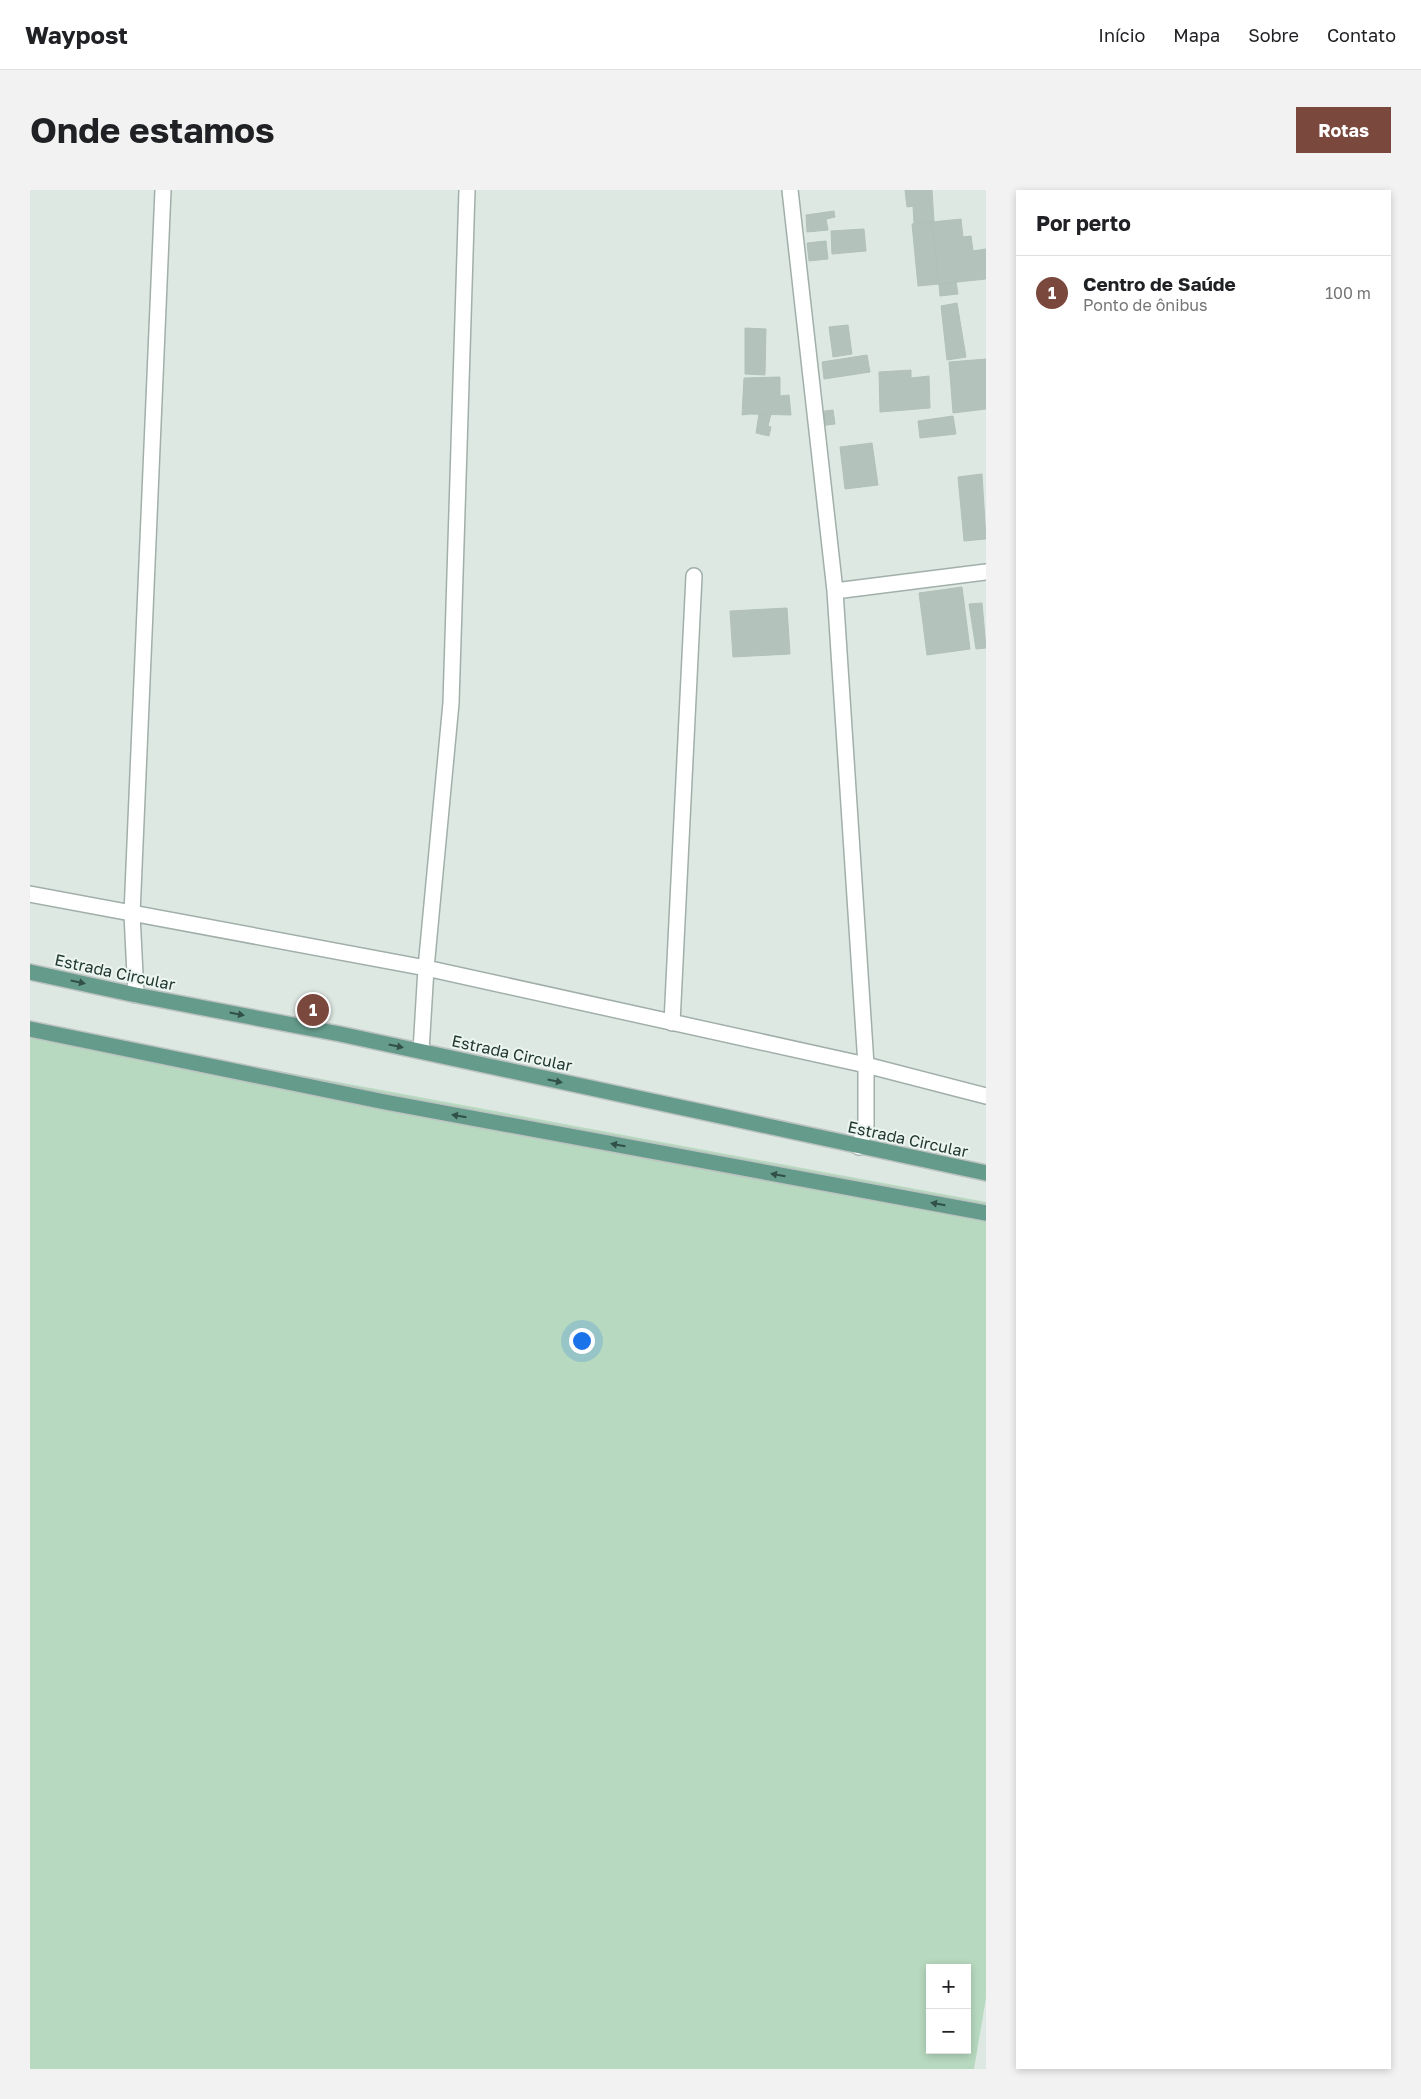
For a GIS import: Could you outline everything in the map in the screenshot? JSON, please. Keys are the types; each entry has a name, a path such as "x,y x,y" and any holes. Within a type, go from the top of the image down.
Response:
{"main road":[{"name":"Estrada Circular","path":"30,972 136,995 421,1051 986,1173"},
{"path":"30,1029 385,1102 986,1213"}],"street":[{"path":"136,995 132,914 163,190"},
{"path":"421,1051 426,968 451,703 467,190"},
{"path":"790,190 835,591 866,1065 866,1124 859,1147"},
{"path":"835,591 986,572"},
{"path":"672,1022 694,576"},
{"path":"30,894 426,968 866,1065 986,1096"}],"green space":[{"path":"30,1025 986,1202 986,1998 974,2069 30,2069"}],"building":[{"path":"905,190 932,190 934,222 914,223 913,206 907,207"},
{"path":"834,211 835,217 826,219 828,230 807,232 806,215"},
{"path":"961,219 963,237 971,236 973,251 986,249 986,279 939,284 932,222"},
{"path":"932,221 939,284 918,286 912,224"},
{"path":"864,229 866,251 832,254 831,231"},
{"path":"826,241 828,259 809,261 807,243"},
{"path":"956,282 958,294 940,296 939,284"},
{"path":"957,303 966,357 947,360 941,306"},
{"path":"848,325 852,354 833,357 829,327"},
{"path":"745,328 766,329 765,375 745,374"},
{"path":"867,355 870,372 824,379 822,362"},
{"path":"986,359 986,409 953,413 949,362"},
{"path":"911,370 911,378 929,376 930,408 880,412 879,372"},
{"path":"780,377 780,396 789,395 791,415 742,415 744,378"},
{"path":"833,410 835,424 819,426 817,412"},
{"path":"759,414 771,414 768,426 771,427 769,436 756,433"},
{"path":"953,416 956,434 920,438 918,421"},
{"path":"872,443 878,485 845,489 840,447"},
{"path":"982,474 986,539 964,541 958,477"},
{"path":"962,587 970,649 927,655 919,593"},
{"path":"982,603 986,648 976,649 969,604"},
{"path":"787,608 790,654 733,657 730,611"}],"place":[{"name":"Centro de Saúde","path":"313,1010"}]}
